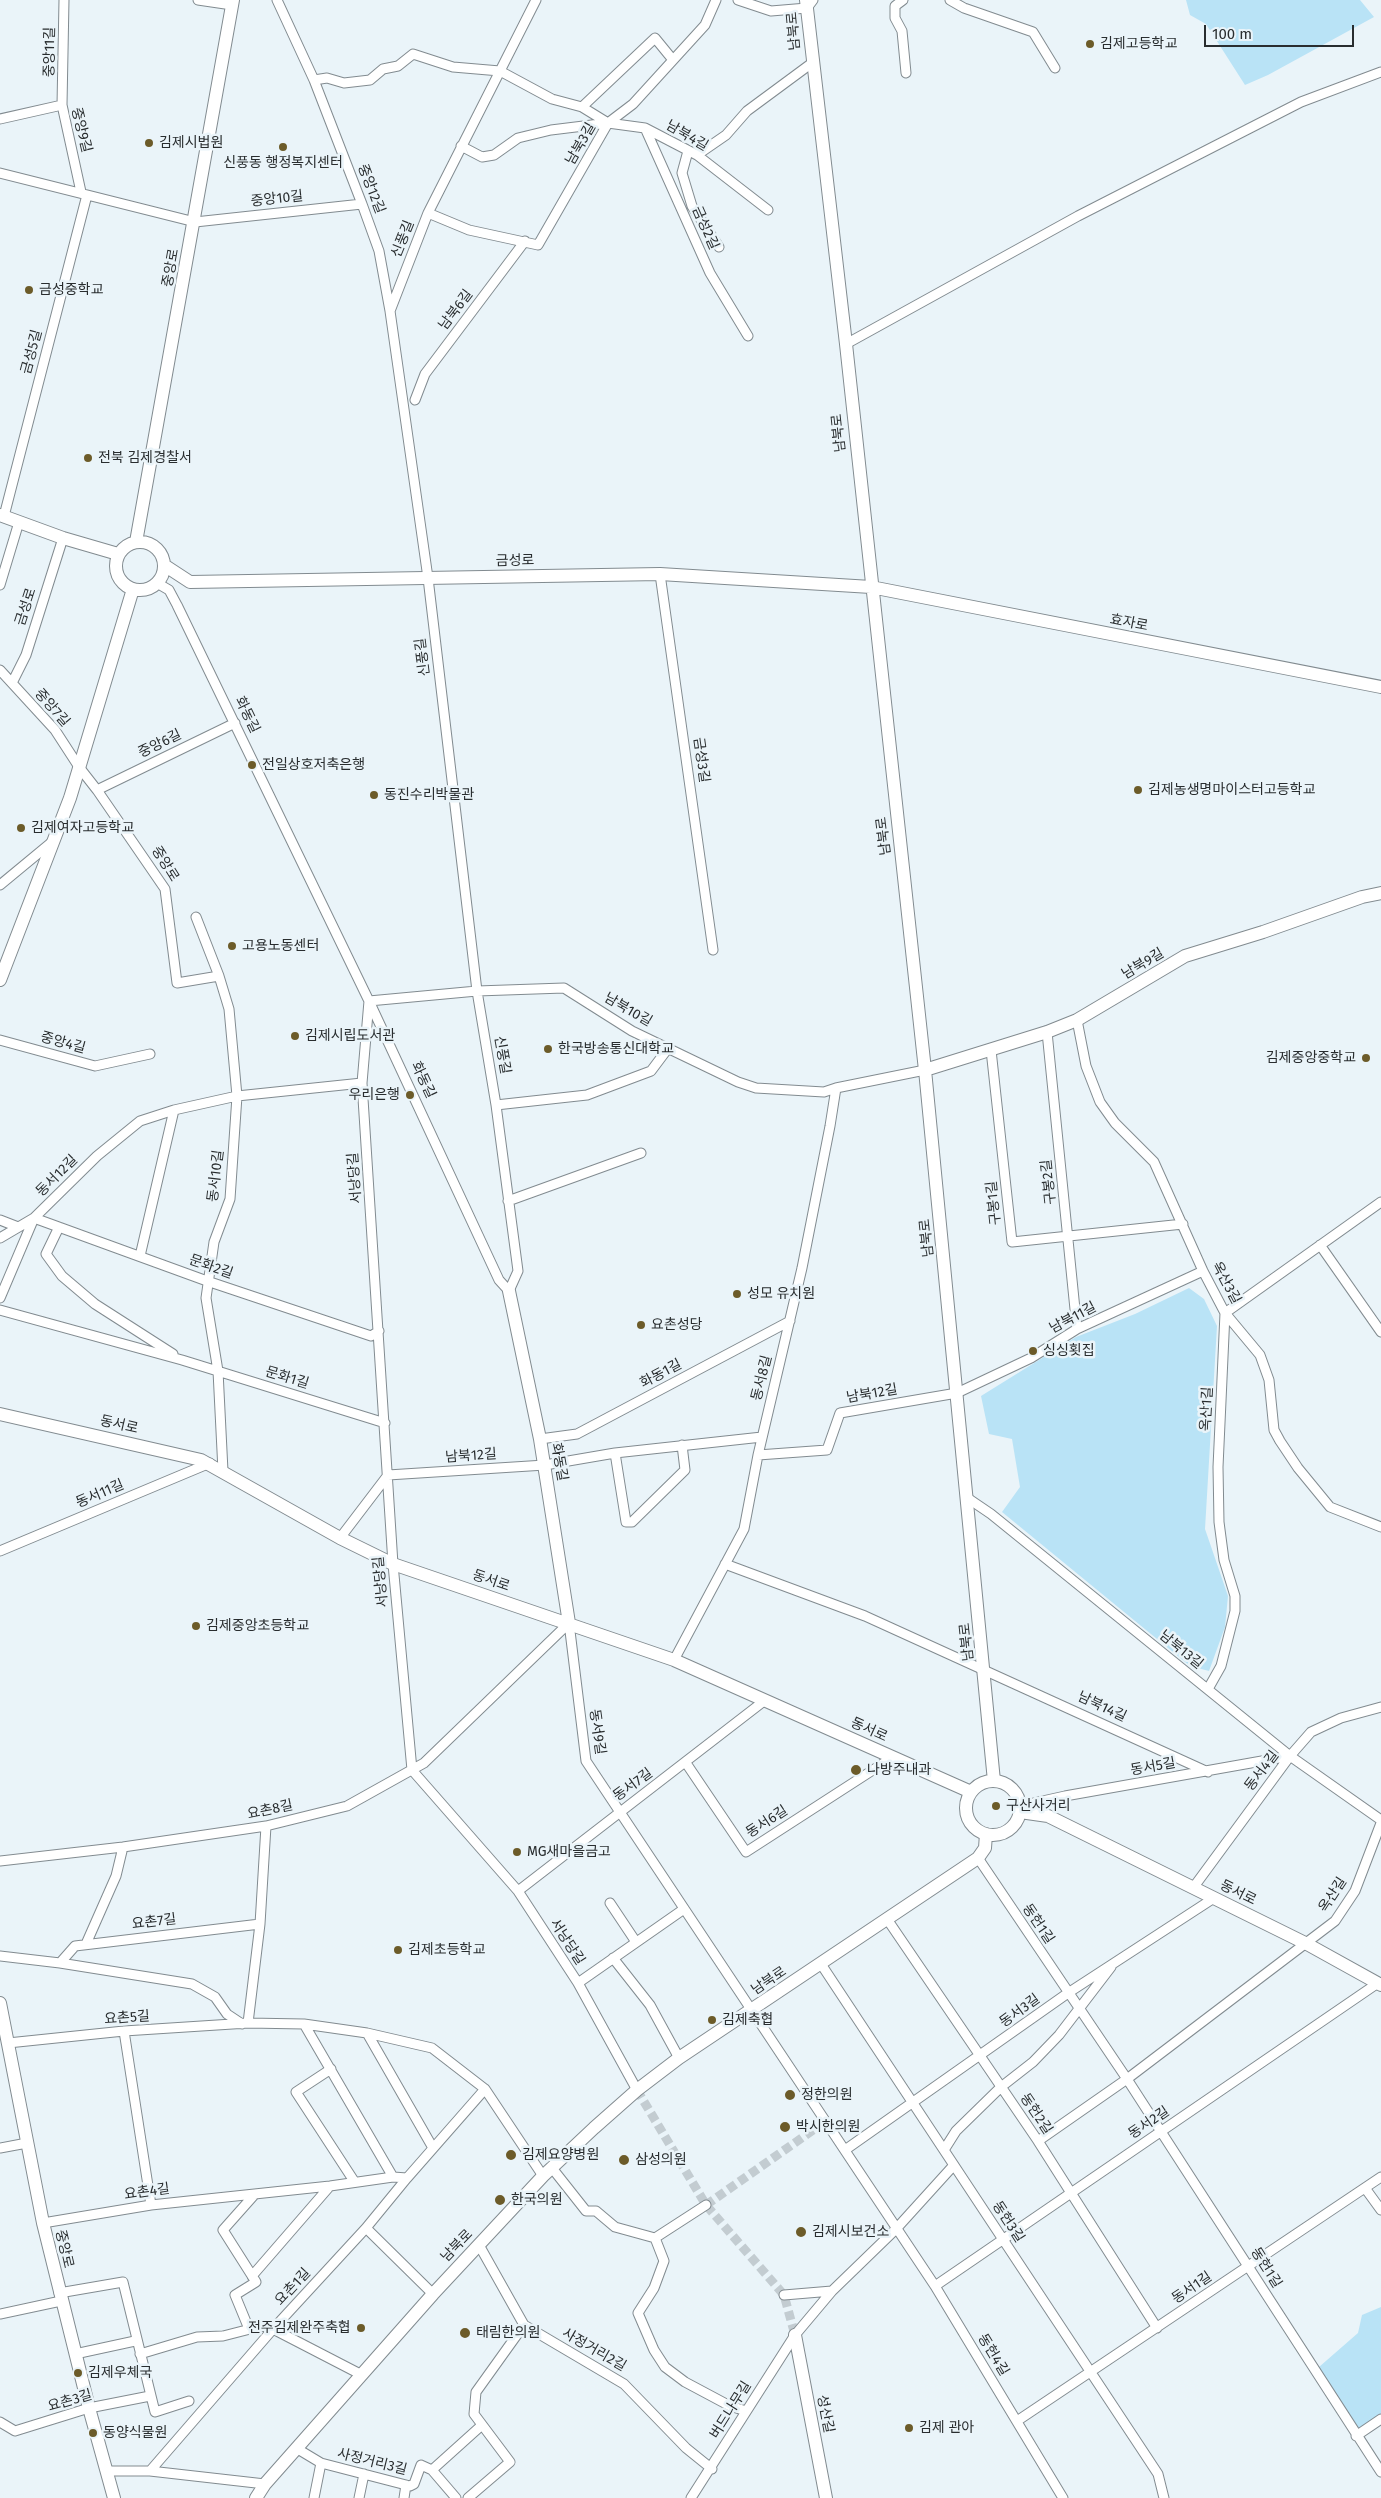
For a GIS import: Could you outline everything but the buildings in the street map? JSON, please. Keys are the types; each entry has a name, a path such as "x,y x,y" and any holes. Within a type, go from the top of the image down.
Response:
{"main road":[{"name":"중앙로","path":"136,542 195,222 232,3"},
{"name":"남북로","path":"808,3 812,63 846,344 871,587 926,1070 966,1497 985,1670 994,1781"},
{"path":"2,515 63,538 118,554"},
{"path":"136,542 151,544 157,549 164,565 162,574 157,582 145,590 132,589 120,580 115,568 118,554 126,546 136,542"},
{"name":"금성로","path":"164,565 190,582 660,574 871,587"},
{"name":"효자로","path":"871,587 1381,687"},
{"path":"0,980 55,840 79,767 132,589"},
{"name":"남북9길","path":"926,1070 1047,1032 1077,1020 1185,956 1263,932 1362,897 1381,893"},
{"name":"화동길","path":"509,1291 540,1438 569,1623"},
{"name":"동서로","path":"0,1414 210,1463 340,1538 393,1564 674,1660 972,1792"},
{"path":"994,1781 1012,1788 1020,1809 1015,1824 1005,1832 986,1834 974,1827 967,1816 966,1804 972,1792 982,1784 994,1781"},
{"name":"동서로","path":"1020,1809 1048,1816 1307,1944 1380,1984"},
{"path":"978,1858 985,1848 986,1834"},
{"name":"남북로","path":"256,2498 265,2484 296,2448 433,2294 548,2172 637,2090 679,2058 978,1858"},
{"name":"중앙로","path":"0,2004 43,2223 60,2297 114,2498"},
{"name":"성산길","path":"795,2335 826,2498"}],"street":[{"name":"중앙11길","path":"62,105 64,0"},
{"path":"198,0 232,3"},
{"name":"중앙12길","path":"277,0 314,80 362,204 379,251 390,311"},
{"name":"신풍길","path":"509,1291 518,1271 496,1105 477,991 428,578 390,311 428,213 536,0"},
{"name":"남북3길","path":"525,241 538,245 608,123 633,104 705,25 716,0"},
{"path":"738,0 771,11 808,3"},
{"path":"903,0 895,6 895,18 902,30 906,73"},
{"path":"950,0 964,8 1033,32 1055,68"},
{"path":"582,107 655,38 673,60"},
{"path":"314,80 327,78 344,83 370,80 383,69 398,66 414,54 453,67 500,71"},
{"path":"697,155 726,135 747,111 812,63"},
{"name":"남북4길","path":"500,71 552,98 582,107 608,123 645,128 697,155 768,210"},
{"path":"846,344 1078,216 1301,102 1381,72"},
{"name":"중앙9길","path":"0,119 62,105 84,193"},
{"path":"461,146 482,157 494,155 518,138 551,130 608,123"},
{"name":"금성2길","path":"645,128 710,273 748,336"},
{"path":"688,151 682,173 692,206 719,247"},
{"path":"0,173 195,222"},
{"name":"금성5길","path":"2,515 84,193"},
{"name":"중앙10길","path":"195,222 362,204"},
{"name":"신풍길","path":"428,213 469,230 525,241"},
{"name":"남북6길","path":"415,400 425,374 525,241"},
{"path":"0,586 20,522"},
{"name":"금성로","path":"12,683 26,655 63,538"},
{"name":"금성3길","path":"660,574 714,950"},
{"name":"화동길","path":"157,582 169,590 369,1001 499,1280 509,1291"},
{"name":"중앙7길","path":"0,670 55,730 79,767"},
{"name":"중앙6길","path":"97,790 235,723"},
{"name":"중앙로","path":"79,767 166,889 177,984 219,976"},
{"path":"0,885 55,840"},
{"name":"동서10길","path":"196,918 219,976 229,1009 237,1096 230,1199 214,1242 206,1298 218,1371 223,1471"},
{"name":"남북10길","path":"369,1001 477,991 564,988 632,1031 669,1047 738,1082 756,1088 824,1092 926,1070"},
{"name":"서낭당길","path":"369,1001 362,1083 380,1331 393,1564 412,1770 518,1891 578,1983 637,2090"},
{"name":"옥산3길","path":"1077,1020 1086,1066 1100,1102 1115,1123 1154,1162 1203,1271 1225,1313 1260,1355 1269,1380 1274,1430 1298,1468 1330,1507 1381,1527"},
{"name":"구봉2길","path":"1047,1032 1077,1329"},
{"name":"중앙4길","path":"0,1040 95,1066 150,1054"},
{"path":"496,1105 587,1095 651,1072 669,1047"},
{"name":"구봉1길","path":"991,1050 1012,1242 1183,1224"},
{"name":"동서12길","path":"0,1298 34,1218 115,1139 140,1121 174,1110 237,1096 362,1083"},
{"name":"동서8길","path":"674,1660 744,1529 758,1455 790,1321 836,1088"},
{"path":"140,1256 174,1110"},
{"path":"508,1201 641,1153"},
{"path":"1225,1313 1381,1202"},
{"path":"0,1238 34,1218"},
{"name":"문화2길","path":"34,1218 207,1281 371,1336 380,1331"},
{"path":"0,1220 18,1228"},
{"name":"문화1길","path":"59,1227 46,1254 62,1276 95,1304 182,1360"},
{"path":"1320,1245 1381,1332"},
{"name":"남북11길","path":"957,1393 1031,1358 1077,1329 1203,1271"},
{"name":"문화1길","path":"0,1310 182,1360 385,1423"},
{"name":"옥산1길","path":"1208,1689 1221,1666 1235,1611 1235,1596 1224,1560 1219,1522 1218,1467 1225,1313"},
{"name":"화동1길","path":"540,1438 577,1434 790,1321"},
{"name":"남북12길","path":"758,1455 827,1450 840,1414 957,1393"},
{"name":"남북12길","path":"388,1475 544,1464 615,1453 762,1437"},
{"path":"615,1453 626,1522 632,1522 685,1470 682,1445"},
{"name":"동서11길","path":"0,1551 210,1463"},
{"path":"340,1538 388,1475"},
{"name":"남북13길","path":"966,1497 991,1514 1290,1756 1381,1820"},
{"name":"남북로","path":"725,1564 865,1616 985,1670"},
{"path":"412,1770 424,1763 569,1623"},
{"name":"동서9길","path":"569,1623 586,1761 618,1812 753,2010"},
{"name":"남북14길","path":"985,1670 1208,1772"},
{"name":"동서7길","path":"518,1891 764,1701"},
{"name":"동서4길","path":"1193,1888 1290,1756 1311,1732 1341,1718 1381,1707"},
{"name":"동서5길","path":"1020,1809 1065,1796 1290,1756"},
{"name":"동서6길","path":"686,1763 746,1852 893,1757"},
{"name":"요촌8길","path":"0,1861 123,1847 266,1826 347,1806 412,1770"},
{"name":"옥산길","path":"1307,1944 1335,1920 1355,1891 1381,1823"},
{"path":"0,1956 60,1963 192,1984 215,1997 227,2014 245,2024 260,1924 266,1826"},
{"path":"86,1944 116,1876 123,1847"},
{"name":"동헌1길","path":"978,1858 1127,2079 1381,2472"},
{"name":"동서3길","path":"845,2150 1068,1993 1214,1898"},
{"path":"610,1903 636,1942"},
{"path":"578,1983 684,1909"},
{"name":"동헌2길","path":"887,1920 1038,2141 1157,2328"},
{"name":"요촌7길","path":"60,1963 75,1946 260,1924"},
{"path":"1038,2141 1127,2079 1307,1944"},
{"path":"613,1958 650,2005 679,2058"},
{"path":"944,2150 956,2131 1001,2087 1033,2062 1080,2011 1114,1963"},
{"name":"동헌3길","path":"822,1964 1158,2474 1164,2498"},
{"name":"동서2길","path":"935,2286 1380,1984"},
{"name":"동헌4길","path":"753,2010 935,2286 1063,2498"},
{"name":"요촌5길","path":"8,2042 124,2031 245,2024 304,2024 367,2033 432,2048 485,2089 548,2172 586,2211 596,2211 615,2227 655,2238"},
{"path":"304,2024 393,2177"},
{"path":"124,2031 151,2205"},
{"path":"367,2033 433,2148"},
{"path":"331,2069 296,2092 354,2181"},
{"name":"요촌1길","path":"150,2472 273,2329 366,2228 485,2089"},
{"path":"0,2148 27,2143"},
{"path":"795,2335 832,2291 896,2229 954,2165"},
{"name":"요촌4길","path":"43,2223 151,2205 330,2186 354,2181 393,2177 407,2178"},
{"name":"동서1길","path":"1017,2421 1381,2177"},
{"path":"249,2329 235,2295 254,2279 330,2186"},
{"path":"1365,2188 1381,2210"},
{"path":"254,2279 223,2230 255,2194"},
{"path":"706,2205 655,2238 664,2261 654,2288 638,2313 654,2350 665,2367 685,2382 730,2406 746,2411"},
{"path":"366,2228 433,2294"},
{"path":"468,2498 510,2462 474,2414 476,2392 524,2325 479,2245"},
{"path":"0,2314 123,2282 135,2341 154,2412 189,2401"},
{"path":"784,2296 832,2291"},
{"name":"사정거리2길","path":"524,2325 624,2384 686,2448 712,2469"},
{"path":"140,2354 197,2337 223,2336 262,2326 273,2329 362,2375"},
{"name":"버드나무길","path":"691,2498 712,2469 746,2411 795,2335"},
{"path":"75,2354 135,2341"},
{"name":"요촌3길","path":"0,2422 15,2431 89,2408 150,2396"},
{"path":"1356,2436 1381,2419"},
{"name":"사정거리3길","path":"296,2448 321,2463 406,2485 414,2484 421,2465 432,2470 482,2425"},
{"path":"314,2498 321,2463"},
{"path":"432,2470 456,2498"},
{"path":"107,2471 150,2472 265,2484"},
{"path":"359,2498 364,2474"},
{"path":"404,2498 406,2485"}],"shaded area":[{"path":"1186,0 1360,0 1374,17 1268,75 1245,85 1206,24 1190,15"},
{"path":"1189,1288 1204,1299 1217,1326 1205,1529 1228,1596 1225,1627 1209,1671 1190,1666 1002,1512 1020,1487 1012,1439 989,1434 981,1396 1076,1337 1135,1314"},
{"path":"1381,2307 1381,2415 1357,2431 1319,2367 1358,2333 1362,2315"}],"tunnel":[{"path":"637,2090 706,2205 784,2295 795,2335"},
{"path":"706,2205 826,2121"}],"place":[{"name":"김제고등학교","path":"1090,44"},
{"name":"김제시법원","path":"149,143"},
{"name":"신풍동 행정복지센터","path":"283,147"},
{"name":"금성중학교","path":"29,290"},
{"name":"전북 김제경찰서","path":"88,458"},
{"name":"전일상호저축은행","path":"252,765"},
{"name":"김제농생명마이스터고등학교","path":"1138,790"},
{"name":"동진수리박물관","path":"374,795"},
{"name":"김제여자고등학교","path":"21,828"},
{"name":"고용노동센터","path":"232,946"},
{"name":"김제시립도서관","path":"295,1036"},
{"name":"한국방송통신대학교","path":"548,1049"},
{"name":"김제중앙중학교","path":"1366,1058"},
{"name":"우리은행","path":"410,1095"},
{"name":"성모 유치원","path":"737,1294"},
{"name":"요촌성당","path":"641,1325"},
{"name":"싱싱횟집","path":"1033,1351"},
{"name":"김제중앙초등학교","path":"196,1626"},
{"name":"나방주내과","path":"856,1770"},
{"name":"구산사거리","path":"996,1806"},
{"name":"MG새마을금고","path":"517,1852"},
{"name":"김제초등학교","path":"398,1950"},
{"name":"김제축협","path":"712,2020"},
{"name":"정한의원","path":"790,2095"},
{"name":"박시한의원","path":"785,2127"},
{"name":"김제요양병원","path":"511,2155"},
{"name":"삼성의원","path":"624,2160"},
{"name":"한국의원","path":"500,2200"},
{"name":"김제시보건소","path":"801,2232"},
{"name":"전주김제완주축협","path":"361,2328"},
{"name":"태림한의원","path":"465,2333"},
{"name":"김제우체국","path":"78,2373"},
{"name":"김제 관아","path":"909,2428"},
{"name":"동양식물원","path":"93,2433"}]}
